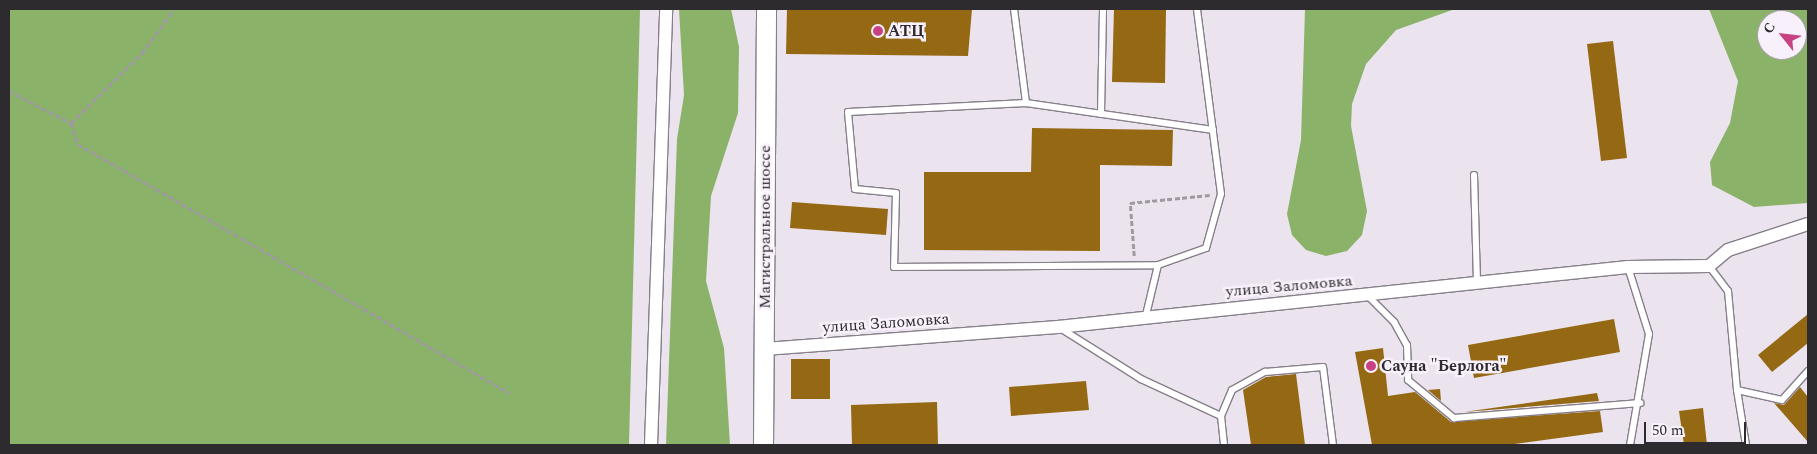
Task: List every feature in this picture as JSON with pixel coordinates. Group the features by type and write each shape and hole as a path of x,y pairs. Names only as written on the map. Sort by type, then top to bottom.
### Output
{"main road":[{"name":"Магистральное шоссе","path":"763,445 766,9"}],"street":[{"path":"651,445 666,9"},
{"path":"1708,266 1728,250 1808,224"},
{"name":"улица Заломовка","path":"764,349 1058,327 1146,315 1368,296 1477,282 1628,267 1708,266"}],"lane":[{"path":"1014,9 1026,103"},
{"path":"1101,114 1104,9"},
{"path":"1197,9 1213,130 1221,194 1206,248 1158,265 894,267 896,193 855,189 848,112 1026,103 1213,130"},
{"path":"1474,175 1477,282"},
{"path":"1146,315 1158,265"},
{"path":"1708,266 1728,291 1737,390 1746,445"},
{"path":"1628,267 1649,334 1640,403 1630,445"},
{"path":"1368,296 1394,322 1407,345 1408,380 1454,418 1640,403"},
{"path":"1058,327 1141,379 1221,416"},
{"path":"1224,445 1221,416 1232,390 1265,372 1323,367 1333,445"},
{"path":"1737,390 1782,400 1808,371"}],"path":[{"path":"71,123 142,53 174,9"},
{"path":"9,91 71,123 78,144 509,392"},
{"path":"1135,265 1130,203 1221,194"}],"green space":[{"path":"9,9 640,9 629,445 9,445"},
{"path":"679,9 731,9 739,47 738,113 711,196 706,281 724,348 730,445 666,445 677,139 684,95"},
{"path":"1305,9 1455,9 1396,30 1366,64 1352,104 1351,126 1367,211 1362,235 1347,251 1326,256 1306,250 1292,235 1287,214 1301,140"},
{"path":"1709,9 1808,9 1808,203 1754,207 1712,185 1710,162 1730,123 1738,81"}],"building":[{"name":"АТЦ","path":"787,9 972,9 968,56 786,54"},
{"path":"1114,9 1166,9 1165,83 1112,82"},
{"path":"1613,41 1627,158 1601,161 1587,44"},
{"path":"1032,128 1173,130 1172,166 1100,165 1100,251 924,250 924,172 1031,172"},
{"path":"792,202 888,209 886,235 790,228"},
{"path":"1808,314 1808,343 1772,372 1758,355"},
{"path":"1614,319 1620,352 1474,378 1468,345"},
{"path":"1383,348 1388,396 1415,392 1451,422 1600,411 1603,432 1507,445 1372,445 1355,352"},
{"path":"791,359 830,359 830,399 791,399"},
{"path":"1296,374 1305,445 1251,445 1243,390 1266,377"},
{"path":"1086,381 1089,410 1011,416 1009,387"},
{"path":"1800,387 1808,397 1808,442 1774,403 1784,405"},
{"path":"1440,389 1441,401 1428,390"},
{"path":"1597,393 1599,401 1464,412"},
{"path":"937,402 938,445 852,445 851,405"},
{"path":"1703,408 1707,445 1684,445 1679,411"}],"place":[{"name":"АТЦ","path":"878,31"},
{"name":"Сауна \"Берлога\"","path":"1371,366"}]}
